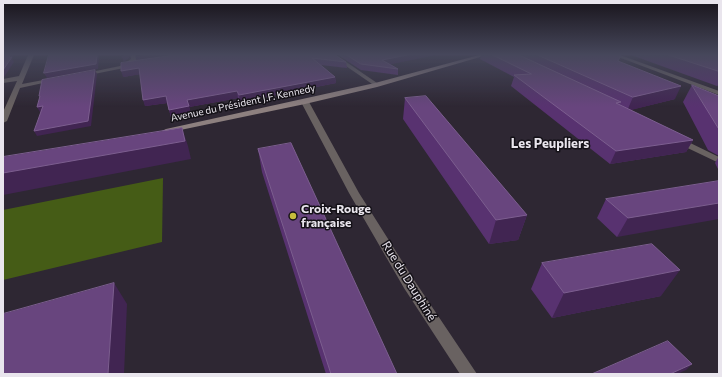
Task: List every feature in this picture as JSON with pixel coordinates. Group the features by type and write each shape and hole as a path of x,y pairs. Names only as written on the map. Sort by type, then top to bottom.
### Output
{"street":[{"path":"3,121 5,112 24,73"},
{"path":"77,75 91,73"},
{"path":"359,73 377,85"},
{"name":"Avenue du Président J.F. Kennedy","path":"159,132 305,102 377,85 419,73"},
{"path":"664,73 719,93"},
{"path":"3,81 22,78"},
{"path":"17,87 62,78"},
{"name":"Rue du Dauphiné","path":"305,102 354,193 409,284 469,374"},
{"path":"669,136 719,160"}],"green space":[{"path":"163,178 162,242 3,280 3,210"}],"building":[{"path":"81,73 95,73 88,121 34,131 43,106 37,107 42,80"},
{"path":"140,73 330,73 335,77 239,95 237,91 187,100 189,106 169,110 166,96 143,100"},
{"path":"528,73 557,73 621,102 616,103 693,140 616,151 514,75 531,74"},
{"path":"578,73 647,73 681,86 633,97"},
{"path":"692,85 719,96 719,129"},
{"path":"426,96 527,215 496,220 405,98"},
{"path":"182,128 185,141 3,173 3,157"},
{"path":"291,143 397,374 331,374 258,149"},
{"path":"719,181 719,203 628,218 606,199"},
{"path":"652,244 680,270 564,293 542,263"},
{"path":"114,283 108,374 3,374 3,314"},
{"path":"668,341 692,364 670,374 592,374"}],"place":[{"name":"Croix-Rouge française","path":"293,216"}],"district":[{"name":"Les Peupliers","path":"550,144"}]}
